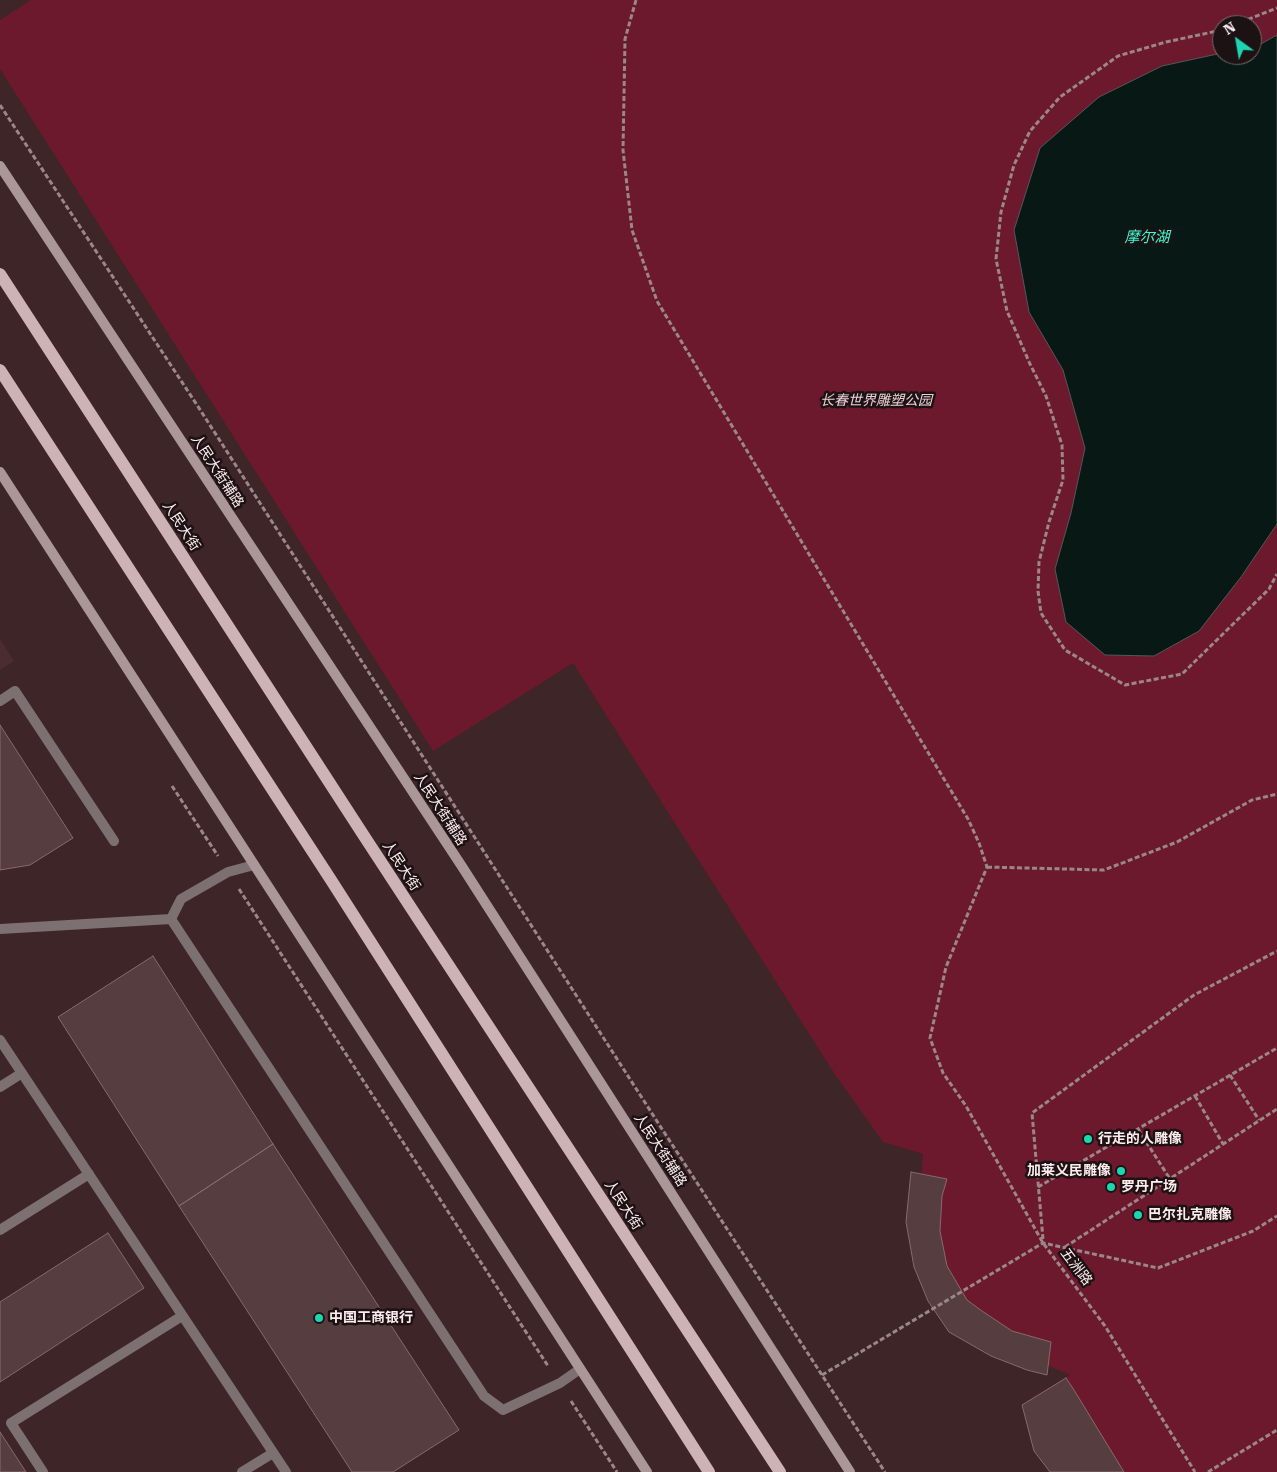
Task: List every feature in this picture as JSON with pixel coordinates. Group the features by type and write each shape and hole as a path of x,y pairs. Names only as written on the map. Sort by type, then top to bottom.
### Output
{"main road":[{"name":"人民大街辅路","path":"0,166 461,865 850,1472"},
{"name":"人民大街","path":"0,274 366,840 780,1472"},
{"path":"0,370 336,888 709,1472"},
{"path":"0,472 647,1472"}],"lane":[{"path":"0,700 15,691 114,841"},
{"path":"170,919 181,900 228,872 254,865"},
{"path":"0,929 170,919"},
{"path":"170,919 484,1396 503,1410 560,1384 580,1369"},
{"path":"0,1040 286,1472"},
{"path":"0,1087 22,1073"},
{"path":"0,1230 88,1174"},
{"path":"42,1472 11,1423 182,1316"},
{"path":"242,1472 273,1453"}],"path":[{"path":"636,0 625,39 623,150 632,230 657,301 968,819 987,867 1104,870 1177,842 1252,800 1277,794"},
{"path":"1259,15 1277,8"},
{"path":"1212,32 1166,42 1118,56 1060,97 1030,131 1014,165 1001,212 996,259 1007,311 1046,396 1062,445 1063,480 1048,522 1040,562 1038,591 1041,613 1065,650 1125,686 1182,674 1269,589 1277,574"},
{"path":"0,105 197,405 656,1121 885,1472"},
{"path":"172,786 617,1472"},
{"name":"五洲路","path":"987,867 946,967 930,1038 943,1073 966,1106 1043,1243 1105,1326 1195,1472"},
{"path":"1043,1243 1032,1113 1194,995 1277,951"},
{"path":"1038,1187 1277,1048"},
{"path":"1230,1075 1259,1120"},
{"path":"1195,1096 1223,1144"},
{"path":"1064,1247 1277,1109"},
{"path":"1138,1129 1170,1179"},
{"path":"822,1375 1043,1243 1158,1268 1253,1231 1277,1216"},
{"path":"1208,1472 1277,1430"}],"shaded area":[{"path":"0,639 14,661 0,670"}],"green space":[{"name":"长春世界雕塑公园","path":"31,0 1277,0 1277,1472 1050,1472 1034,1451 1022,1405 1070,1375 1020,1353 968,1325 919,1206 923,1154 883,1142 834,1073 573,663 433,751 0,69 0,20"}],"water":[{"name":"摩尔湖","path":"1277,35 1277,524 1241,577 1199,631 1154,656 1105,655 1066,622 1055,569 1071,513 1085,448 1063,370 1029,312 1014,230 1040,148 1099,97 1162,66 1212,55 1212,65 1262,65 1262,43"}],"building":[{"path":"0,725 73,838 30,865 0,870"},
{"path":"153,956 273,1144 179,1206 58,1017"},
{"name":"中国工商银行","path":"273,1144 459,1430 393,1472 352,1472 179,1206"},
{"path":"911,1172 947,1179 942,1196 940,1231 947,1266 967,1300 982,1311 1012,1331 1051,1342 1047,1375 1027,1370 991,1356 949,1332 928,1301 914,1267 906,1222"},
{"path":"108,1233 144,1288 0,1382 0,1302"},
{"path":"1066,1378 1124,1472 1050,1472 1034,1451 1022,1405"},
{"path":"0,1432 26,1472 0,1472"}],"place":[{"name":"行走的人雕像","path":"1088,1139"},
{"name":"加莱义民雕像","path":"1121,1171"},
{"name":"罗丹广场","path":"1111,1187"},
{"name":"巴尔扎克雕像","path":"1138,1215"},
{"name":"中国工商银行","path":"319,1318"}]}
